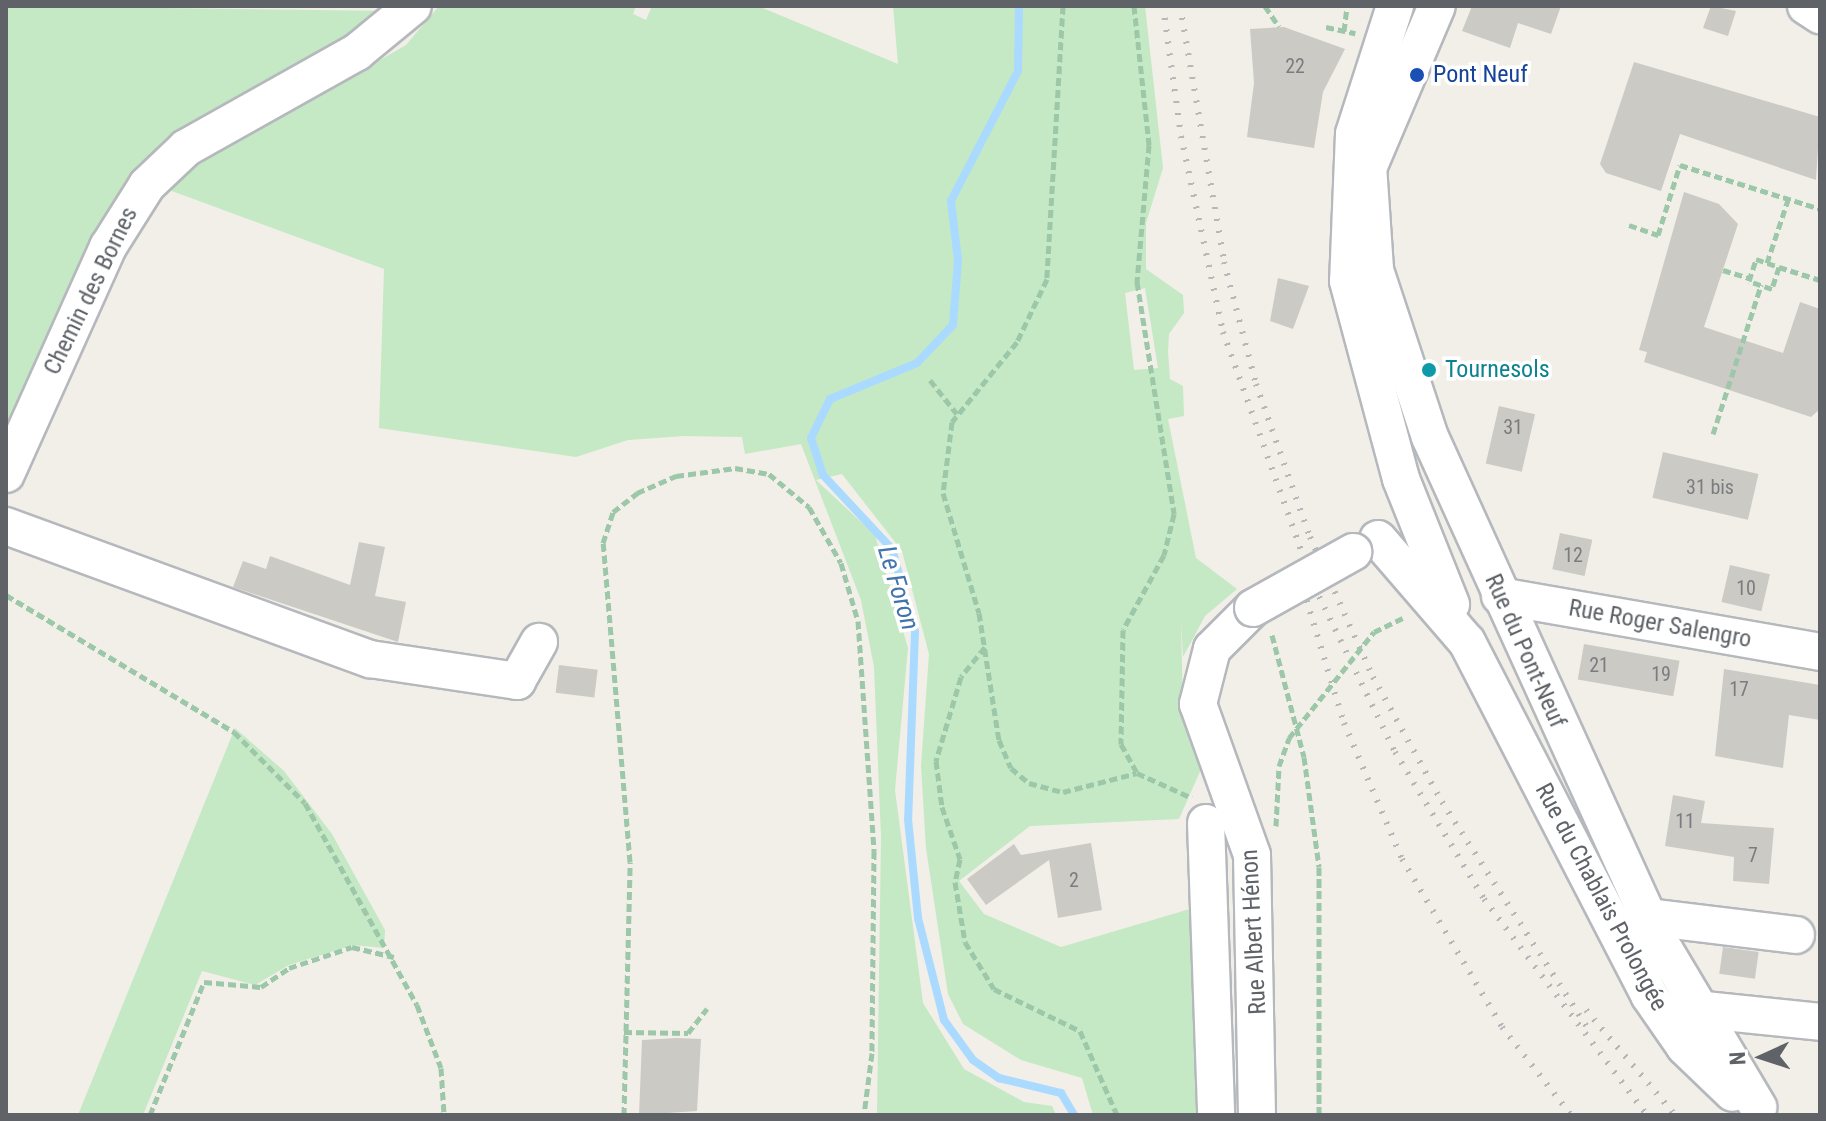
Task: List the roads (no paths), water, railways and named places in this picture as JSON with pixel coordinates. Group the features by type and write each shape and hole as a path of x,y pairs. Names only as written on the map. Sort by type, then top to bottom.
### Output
{"street":[{"name":"Chemin des Bornes","path":"6,474 108,247 147,185 186,148 330,69 413,6"},
{"path":"1396,6 1402,21 1427,15"},
{"name":"Rue du Pont-Neuf","path":"1396,6 1357,116 1348,227 1350,302 1401,479"},
{"path":"1806,6 1820,15"},
{"name":"Rue du Pont-Neuf","path":"1348,227 1368,166 1427,15"},
{"name":"Rue du Pont-Neuf","path":"1368,166 1375,270 1390,328 1500,596 1648,917 1695,1009 1768,1111"},
{"name":"Rue Albert Hénon","path":"1257,1115 1252,855 1198,704 1212,649 1263,622 1365,546 1400,513 1401,479"},
{"name":"Rue du Chablais Prolongée","path":"1401,479 1467,642 1660,1012 1717,1081 1768,1111"},
{"path":"6,526 370,659 517,681 539,642"},
{"name":"Rue du Chablais Prolongée","path":"1365,546 1467,642"},
{"name":"Rue Roger Salengro","path":"1500,596 1820,652"},
{"path":"1206,823 1216,1115"},
{"path":"1648,917 1796,935"},
{"path":"1695,1009 1820,1022"}],"waterway":[{"name":"Le Foron","path":"1019,6 1018,71 951,201 958,261 953,325 917,363 830,399 811,438 823,475 892,549 915,632 908,819 918,918 944,1020 973,1060 999,1078 1061,1093 1074,1115"}],"railway":[{"path":"1163,6 1181,136 1223,332 1314,586 1395,752 1484,899 1647,1115"},
{"path":"1180,6 1224,262 1256,384 1310,537 1373,677 1442,802 1587,1027"},
{"path":"1296,566 1344,723 1402,859 1502,1027 1571,1115"},
{"path":"1586,1010 1675,1115"}],"place":[{"name":"Pont Neuf","path":"1417,75"},
{"name":"Tournesols","path":"1429,370"}]}
